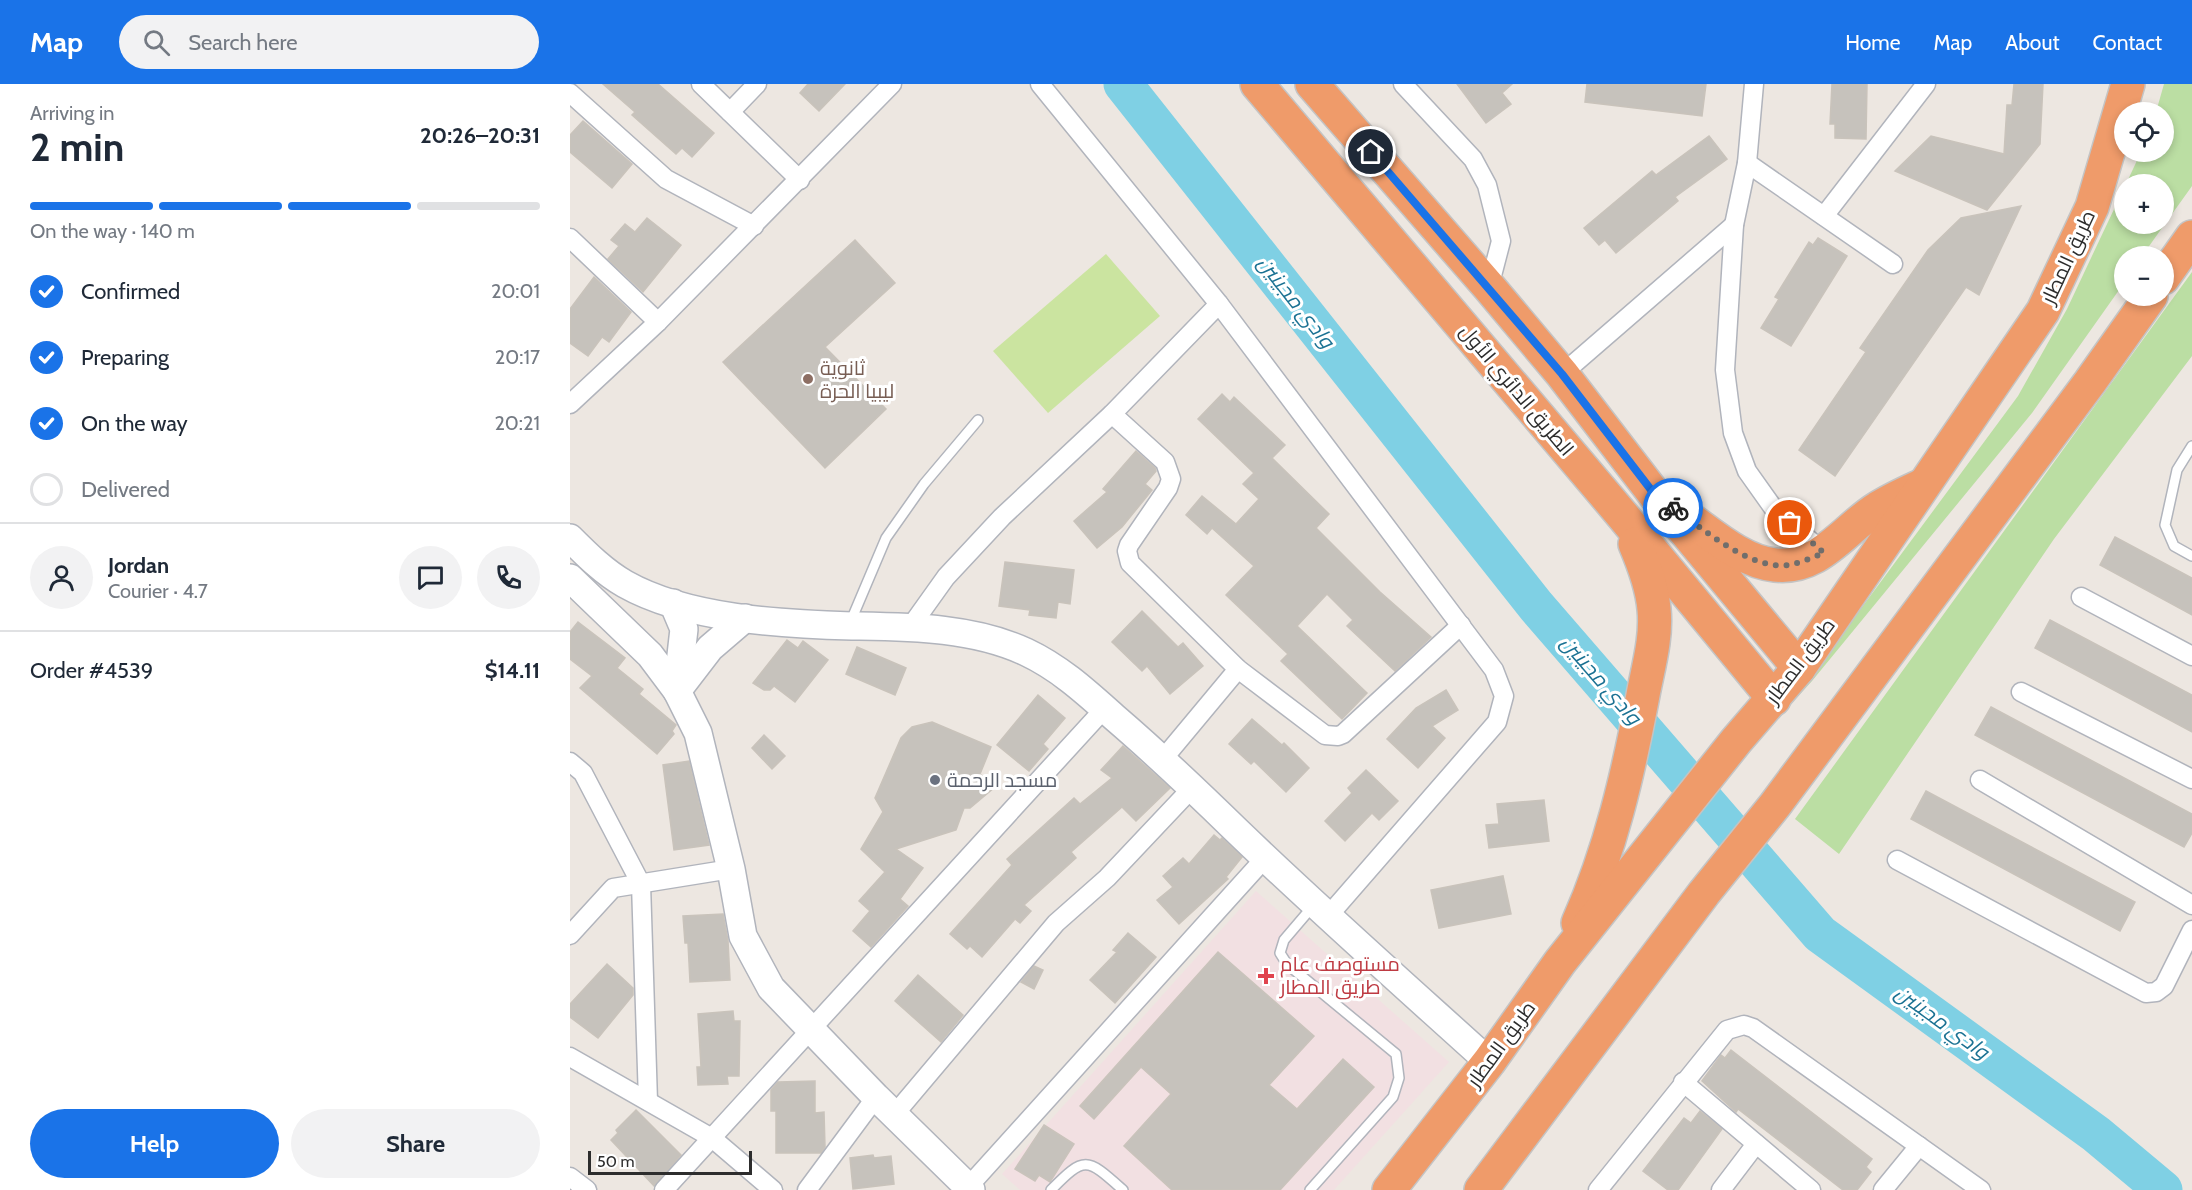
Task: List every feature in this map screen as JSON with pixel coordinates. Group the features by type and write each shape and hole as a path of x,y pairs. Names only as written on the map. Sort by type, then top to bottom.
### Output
{"highway":[{"name":"الطريق الدائري الأول","path":"1257,84 1623,516 1774,699"},
{"path":"1312,84 1489,286 1562,374 1655,495 1799,668"},
{"name":"طريق المطار","path":"1389,1190 1489,1062 1560,963 1667,831 1736,741 1799,668 1928,482 2043,310 2092,207 2128,84"},
{"path":"2174,262 2192,237"},
{"path":"1481,1190 1704,893 1775,805 2090,382 2144,306"},
{"path":"1655,495 1730,548 1775,565 1797,563 1824,553 1876,509 1928,482"},
{"path":"1560,963 1595,885 1626,785 1652,644 1654,611 1649,578 1623,516"}],"street":[{"path":"701,84 800,180"},
{"path":"729,112 757,84"},
{"path":"570,404 658,322 892,84"},
{"path":"1040,84 1219,304 1494,670 1504,696 1497,722 1322,909"},
{"path":"1403,84 1473,159 1487,185 1501,241 1489,286"},
{"path":"1754,84 1747,163 1734,225 1725,370 1733,433 1747,471 1774,509 1824,553"},
{"path":"1824,216 1926,84"},
{"path":"570,93 666,179 754,226"},
{"path":"1747,163 1893,264"},
{"path":"1562,374 1734,225"},
{"path":"570,238 658,322"},
{"path":"911,626 946,577 1002,517 1112,414 1219,304"},
{"path":"1112,414 1165,462 1171,479 1168,488 1129,545 1128,558 1238,669 1324,735 1338,736 1461,625"},
{"path":"570,538 601,568 625,585 673,603 745,618 849,626 911,626 970,635 1023,650 1060,670 1162,759 1265,858 1489,1062"},
{"path":"570,578 650,655 677,691 698,733 731,869 743,936 771,988 885,1106 970,1189 1265,858"},
{"path":"2081,597 2192,656"},
{"path":"673,603 684,629 677,691"},
{"path":"677,691 711,648 745,618"},
{"path":"1162,759 1238,669"},
{"path":"2021,692 2192,779"},
{"path":"664,1190 1105,708"},
{"path":"570,762 583,773 642,884 648,1101"},
{"path":"1980,780 2192,906"},
{"path":"807,1190 1056,923 1107,878 1192,788"},
{"path":"1897,860 2146,993 2156,992 2164,986 2192,930"},
{"path":"570,935 613,888 731,869"},
{"path":"1609,1186 1683,1082 1727,1030 1744,1025 1753,1028 1981,1190"},
{"path":"570,1057 712,1138 773,1190"},
{"path":"1683,1082 1811,1190"},
{"path":"1721,1190 1756,1144"},
{"path":"1883,1190 1919,1146"},
{"path":"570,1177 587,1190"}],"lane":[{"path":"849,626 886,538 924,484 978,420"},
{"path":"2192,446 2177,470 2165,525 2174,546 2192,556"},
{"path":"1310,1190 1393,1097 1399,1078 1396,1054 1287,964 1280,953 1284,940 1322,909"},
{"path":"1051,1190 1073,1166 1085,1164 1101,1170 1123,1190"}],"shaded area":[{"name":"مستوصف عام طريق المطار","path":"1256,891 1449,1062 1334,1190 1020,1190 1002,1174"}],"green space":[{"path":"2164,84 2192,84 2192,186 2174,211 2174,174 2131,174 2136,162 2174,162 2174,102 2159,102"},
{"path":"2114,209 2114,234 2158,234 2149,246 2114,246 2114,297 2032,413 1789,706 2018,396 2067,309"},
{"path":"1106,254 1160,316 1048,413 993,351"},
{"path":"2192,272 2192,356 2054,539 1839,854 1795,819 2167,306 2174,306 2174,297"}],"building":[{"path":"603,84 658,84 714,133 692,157 682,148 676,154 632,115 635,112"},
{"path":"808,84 845,84 819,111 800,93"},
{"path":"1457,84 1512,84 1502,93 1511,104 1486,123"},
{"path":"1587,84 1706,84 1702,116 1585,102"},
{"path":"1832,84 1867,84 1866,139 1835,138 1835,124 1830,124"},
{"path":"2014,84 2043,84 2040,144 1987,210 1895,171 1931,136 2004,154 2007,105 2012,105"},
{"path":"583,121 632,164 612,188 570,152 570,135"},
{"path":"1709,136 1727,159 1675,197 1678,201 1616,253 1605,240 1599,245 1584,228 1652,171 1656,175"},
{"path":"2021,206 1979,295 1966,287 1835,476 1799,450 1866,352 1860,348 1928,250 1961,218"},
{"path":"647,218 681,245 643,292 608,259 619,246 611,240 625,224 635,232"},
{"path":"1818,238 1847,256 1791,346 1761,328 1779,299 1775,297 1809,242 1813,245"},
{"path":"855,240 895,283 825,347 886,409 825,468 723,362"},
{"path":"594,277 631,312 609,342 602,337 588,356 570,343 570,309"},
{"path":"1222,394 1230,402 1234,397 1285,445 1272,458 1329,514 1316,528 1380,592 1431,637 1395,671 1347,626 1353,620 1327,594 1297,626 1367,693 1342,719 1281,661 1288,654 1226,595 1254,566 1212,528 1207,534 1186,515 1202,496 1236,524 1259,499 1243,484 1254,473 1198,419"},
{"path":"1136,451 1155,468 1156,471 1145,484 1152,490 1122,527 1097,548 1074,521 1107,492 1103,489"},
{"path":"2115,537 2192,578 2192,615 2100,565"},
{"path":"1005,562 1074,570 1070,604 1058,602 1056,618 1029,615 1030,610 999,606"},
{"path":"1142,611 1178,647 1183,643 1203,666 1170,694 1147,666 1142,671 1112,642"},
{"path":"2050,620 2192,695 2192,732 2035,648"},
{"path":"578,622 625,658 617,668 643,689 639,694 676,725 672,731 674,734 657,754 580,688 592,676 570,659 570,632"},
{"path":"787,640 798,648 803,641 828,660 795,702 774,686 770,690 764,690 753,683"},
{"path":"857,647 906,668 895,695 846,674"},
{"path":"1446,690 1458,710 1432,726 1445,738 1418,768 1387,739 1416,708"},
{"path":"1038,695 1065,718 1043,744 1048,749 1029,771 997,745"},
{"path":"1991,707 2192,814 2192,833 2184,847 1975,735"},
{"path":"1252,719 1282,745 1284,743 1309,768 1286,792 1254,761 1251,764 1229,744"},
{"name":"مسجد الرحمة","path":"932,722 991,747 980,774 995,787 970,808 964,808 956,830 896,849 923,868 900,899 908,906 871,947 853,931 870,911 859,901 885,872 861,849 883,812 875,798 901,738 912,727"},
{"path":"764,735 785,756 772,769 752,748"},
{"path":"1123,746 1170,788 1136,821 1122,807 1071,852 1076,858 1024,905 1031,911 1020,923 1015,919 982,957 970,946 967,949 950,934 1012,865 1007,859 1074,798 1080,804 1112,778 1101,770"},
{"path":"689,761 709,845 674,850 663,765"},
{"path":"1366,770 1398,801 1379,820 1372,813 1345,841 1325,821 1352,793 1348,788"},
{"path":"1926,791 2135,902 2120,931 1911,819"},
{"path":"1544,800 1549,841 1489,848 1486,825 1499,824 1497,804"},
{"path":"1214,835 1220,840 1222,838 1242,857 1226,877 1228,879 1179,924 1157,900 1173,887 1163,876 1183,858 1189,864"},
{"path":"1503,876 1511,914 1439,928 1431,890"},
{"path":"723,914 728,941 730,980 690,982 688,943 685,943 683,916"},
{"path":"1128,933 1156,957 1115,1003 1090,980 1117,952 1113,950"},
{"path":"1218,952 1314,1036 1269,1085 1297,1109 1343,1059 1374,1087 1280,1190 1172,1190 1124,1146 1171,1094 1141,1067 1094,1119 1080,1106"},
{"path":"607,964 633,988 633,995 598,1038 570,1017 570,1004"},
{"path":"1034,966 1043,970 1034,989 1021,982"},
{"path":"918,975 963,1015 941,1042 895,1001"},
{"path":"733,1011 734,1021 740,1021 739,1076 727,1076 728,1084 698,1085 697,1067 701,1067 698,1014"},
{"path":"1731,1050 1872,1159 1866,1167 1871,1172 1857,1190 1843,1190 1738,1109 1736,1112 1702,1081 1721,1055 1725,1058"},
{"path":"815,1081 815,1113 824,1112 825,1147 821,1153 776,1153 776,1111 771,1111 771,1090 778,1082"},
{"path":"636,1110 681,1155 654,1186 611,1140 618,1133 616,1130"},
{"path":"1700,1111 1722,1129 1678,1190 1668,1190 1643,1171 1684,1118 1691,1123"},
{"path":"1044,1125 1074,1144 1050,1182 1039,1175 1035,1181 1015,1169"},
{"path":"873,1155 874,1158 891,1156 894,1184 853,1189 850,1158"}],"waterway":[{"name":"وادي مجينين","path":"1123,84 1536,606 1820,934 2096,1134 2163,1190"}],"way so far":[{"path":"1673,508 1730,548 1775,565 1797,563 1824,553 1790,523"}],"place":[{"name":"ثانوية ليبيا الحرة","path":"808,379"},
{"name":"مسجد الرحمة","path":"935,780"},
{"name":"مستوصف عام طريق المطار","path":"1266,976"}],"route":[{"path":"1371,152 1489,286 1562,374 1655,495 1673,508"}]}
